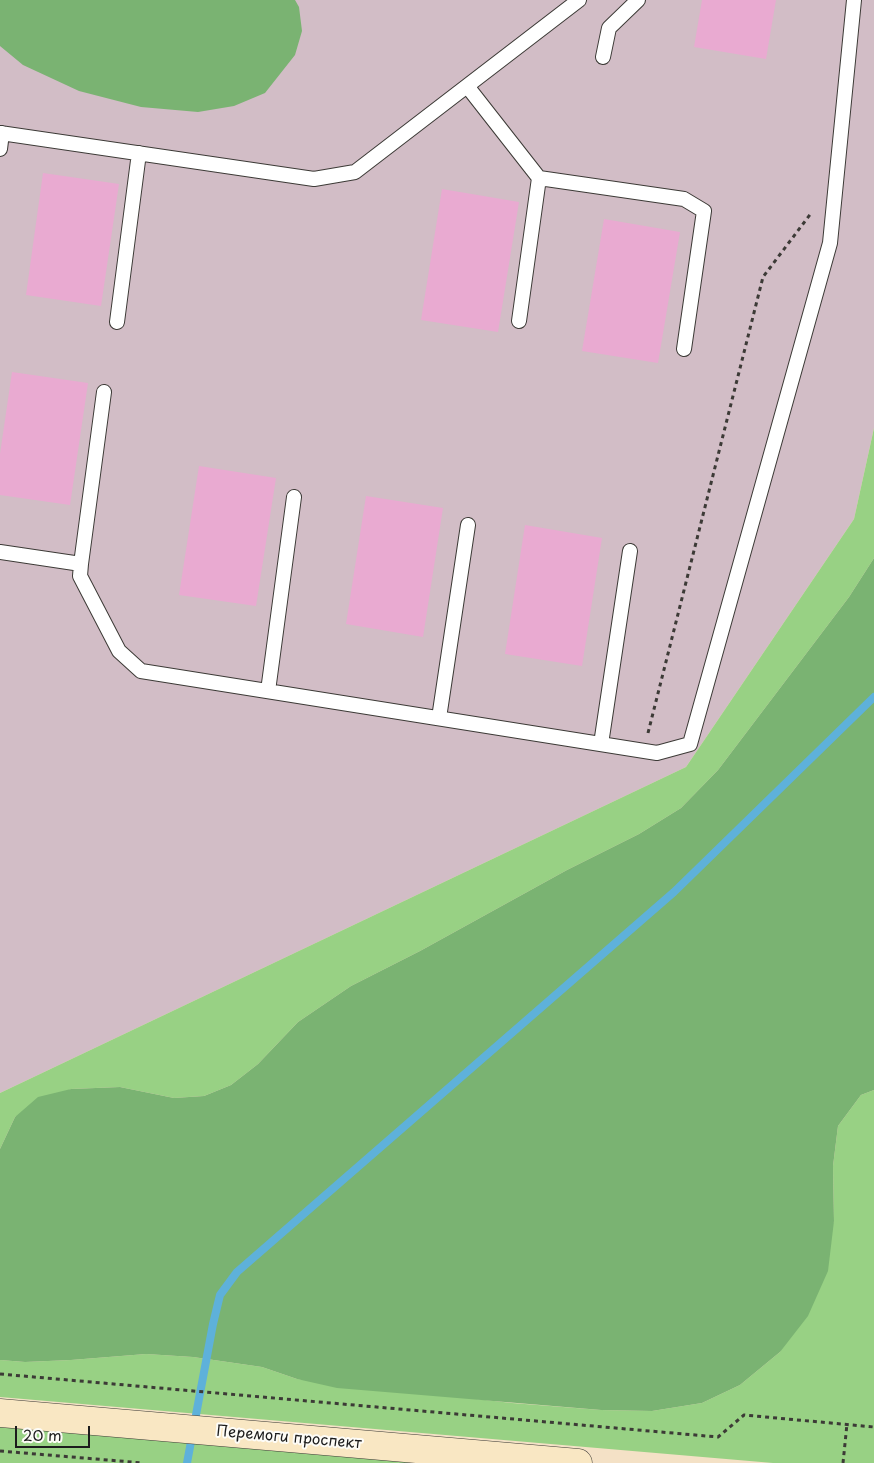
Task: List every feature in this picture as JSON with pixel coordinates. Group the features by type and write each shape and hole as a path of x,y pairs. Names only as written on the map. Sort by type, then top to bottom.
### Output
{"main road":[{"name":"Перемоги проспект","path":"0,1413 578,1463"}],"lane":[{"path":"0,149 1,133 314,179 355,172 579,0"},
{"path":"603,57 609,28 638,0"},
{"path":"104,392 80,576 119,651 141,671 657,753 690,744 830,243 854,0"},
{"path":"467,86 538,178 684,200 704,211 684,348"},
{"path":"117,322 139,153"},
{"path":"519,320 538,178"},
{"path":"268,691 294,497"},
{"path":"439,718 468,525"},
{"path":"601,744 630,551"},
{"path":"0,552 81,564"}],"path":[{"path":"643,750 763,277 836,181"},
{"path":"0,1374 718,1437 744,1415 874,1426"},
{"path":"844,1463 847,1424"},
{"path":"0,1451 143,1463"}],"shaded area":[{"path":"0,0 874,0 874,428 854,519 686,767 0,1093"}],"green space":[{"path":"0,0 295,0 299,7 302,31 295,55 265,93 234,106 198,112 141,107 79,91 23,65 0,46"},
{"path":"874,428 874,558 849,597 718,770 681,808 639,834 567,870 420,951 351,986 298,1022 258,1064 231,1085 204,1096 174,1098 120,1087 71,1089 15,1117 0,1149 0,1093 686,767 854,519"},
{"path":"874,558 874,1090 861,1095 838,1126 833,1166 834,1221 828,1271 808,1316 780,1352 740,1385 702,1403 652,1411 601,1410 337,1388 297,1379 262,1367 193,1357 146,1354 25,1362 0,1360 0,1149 15,1117 38,1097 71,1089 120,1087 174,1098 204,1096 231,1085 258,1064 298,1022 351,986 420,951 567,870 639,834 681,808 718,770 849,597"},
{"path":"874,1090 874,1463 773,1463 0,1397 0,1360 25,1362 146,1354 193,1357 262,1367 297,1379 512,1403 601,1410 652,1411 702,1403 740,1385 780,1352 834,1221 833,1166 838,1126 861,1095"},
{"path":"0,1425 440,1463 0,1463"}],"building":[{"path":"702,0 776,0 766,59 694,47"},
{"path":"43,173 119,184 101,306 26,295"},
{"path":"442,189 519,202 498,332 421,320"},
{"path":"604,219 680,232 658,363 582,351"},
{"path":"12,372 88,383 70,505 0,495 0,454"},
{"path":"199,466 276,478 256,606 179,595"},
{"path":"366,496 443,508 423,637 346,624"},
{"path":"525,525 602,538 582,666 505,654"}],"waterway":[{"path":"187,1463 220,1295 237,1272 674,892 874,697"}]}
